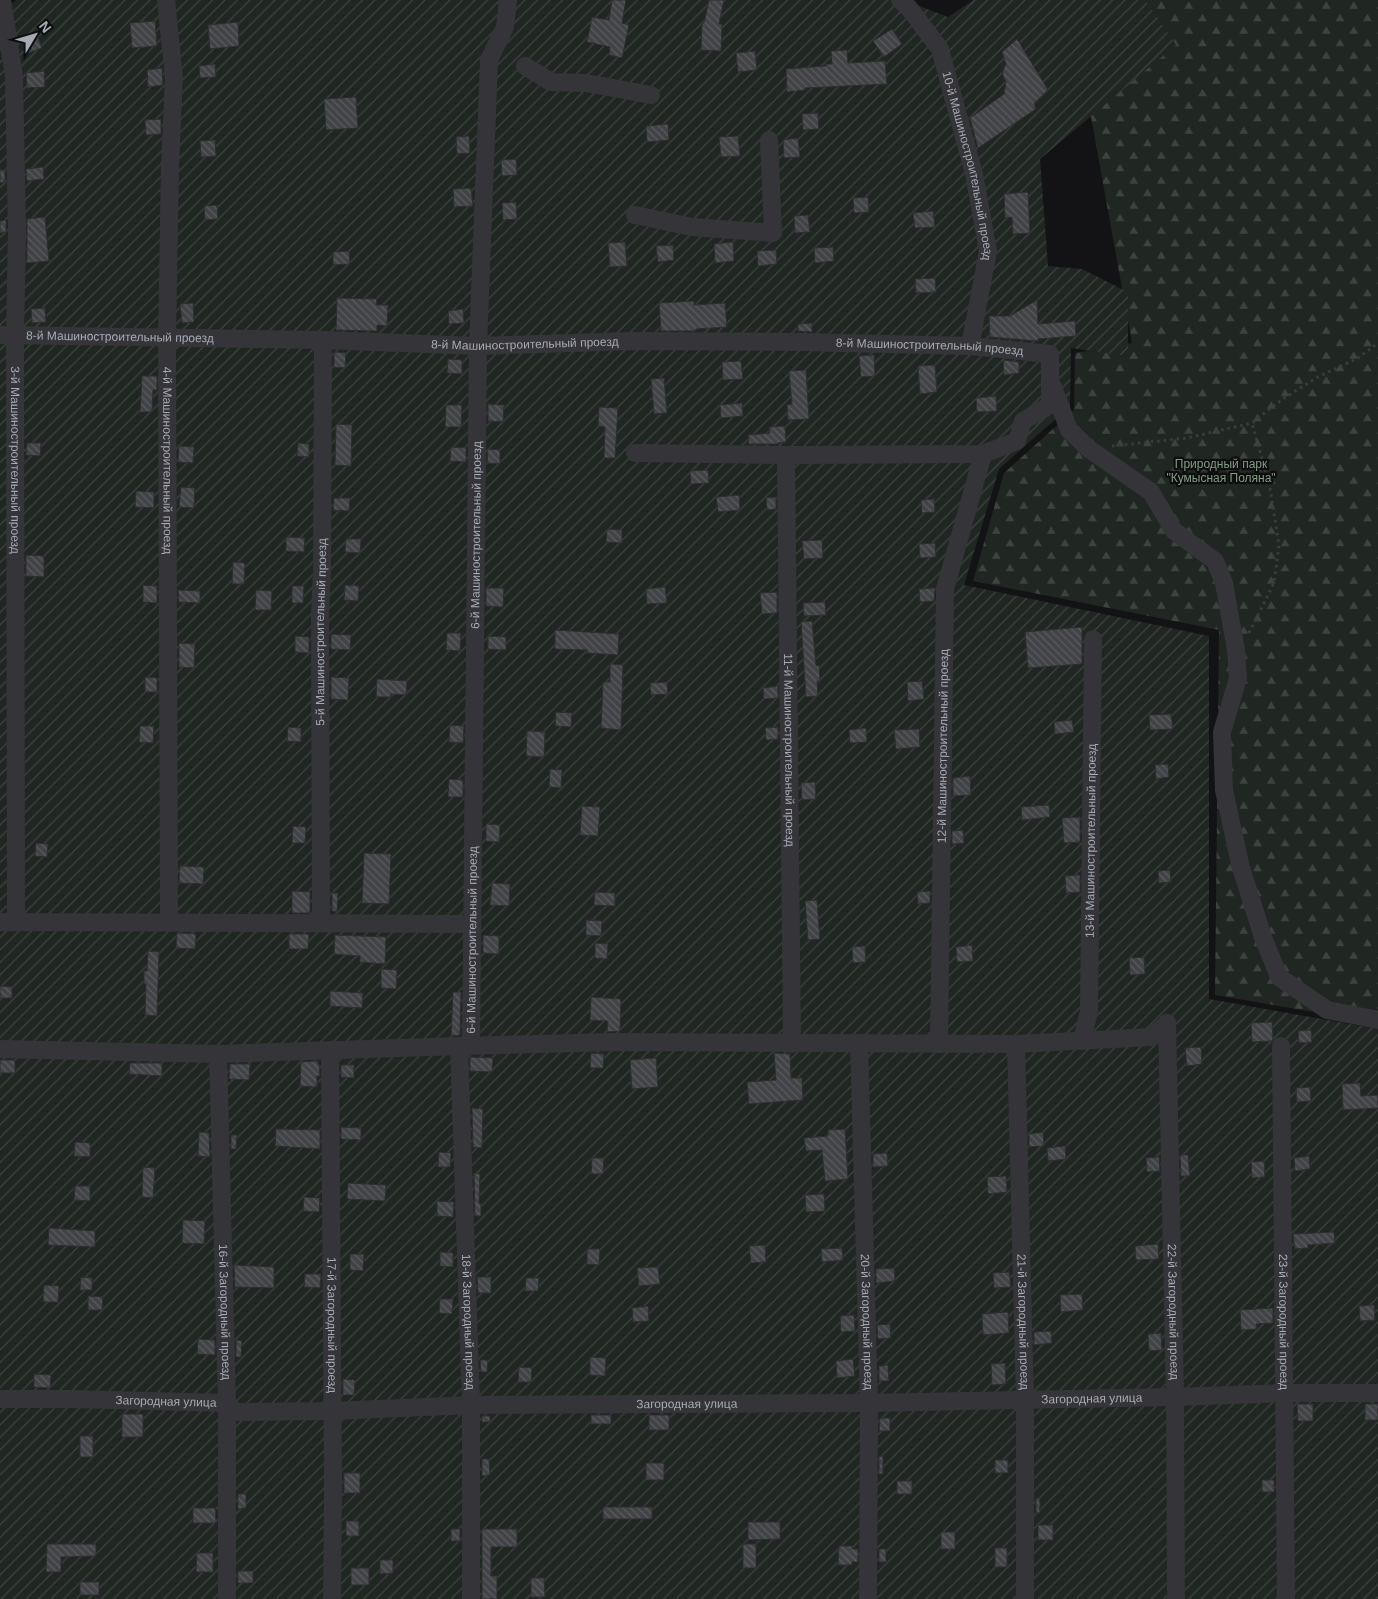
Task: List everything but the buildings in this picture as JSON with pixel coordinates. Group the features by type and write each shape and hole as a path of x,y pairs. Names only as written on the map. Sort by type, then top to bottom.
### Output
{"street":[{"name":"3-й Машиностроительный проезд","path":"2,0 14,76 17,232 7,336 8,922"},
{"name":"4-й Машиностроительный проезд","path":"166,0 174,77 170,166 167,338 169,923"},
{"name":"6-й Машиностроительный проезд","path":"465,1046 472,924 478,346 489,60 506,27 508,0"},
{"name":"10-й Машиностроительный проезд","path":"900,0 909,8 940,49 974,174 988,251 970,346"},
{"path":"525,66 551,82 586,83 652,95"},
{"path":"635,215 692,227 773,233 769,140"},
{"name":"8-й Машиностроительный проезд","path":"7,336 323,340 478,346 645,341 970,346 1050,354 1050,380"},
{"name":"5-й Машиностроительный проезд","path":"321,923 320,615 323,340"},
{"path":"1050,380 1069,430 1089,449 1151,492 1174,531 1215,561 1224,583 1236,650 1238,678 1222,732 1224,790 1242,868 1263,938 1279,977 1327,1010 1378,1020"},
{"path":"636,453 786,455 983,454 1017,441 1023,421 1050,405 1050,380"},
{"name":"12-й Машиностроительный проезд","path":"939,1044 945,589 983,454"},
{"name":"11-й Машиностроительный проезд","path":"786,455 792,1044"},
{"name":"13-й Машиностроительный проезд","path":"1082,1041 1089,1011 1094,639"},
{"path":"8,922 472,924"},
{"name":"22-й Загородный проезд","path":"1082,1041 1152,1037 1167,1023 1175,1397 1176,1599"},
{"path":"0,1050 218,1054 633,1042 1016,1044 1082,1041"},
{"name":"20-й Загородный проезд","path":"859,1043 869,1403 868,1599"},
{"name":"21-й Загородный проезд","path":"1016,1044 1025,1399 1025,1599"},
{"name":"18-й Загородный проезд","path":"465,1046 471,1405 471,1599"},
{"name":"23-й Загородный проезд","path":"1281,1046 1286,1599"},
{"name":"17-й Загородный проезд","path":"330,1050 334,1489 332,1599"},
{"name":"16-й Загородный проезд","path":"218,1054 227,1403 227,1599"},
{"name":"Загородная улица","path":"0,1399 227,1403 235,1412 332,1411 471,1405 869,1403 1284,1393 1378,1393"}],"path":[{"path":"1089,449 1187,438 1252,423 1284,398 1318,377 1358,358 1378,343"},
{"path":"1236,650 1246,640 1274,583 1279,545 1270,488 1252,423"}],"green space":[{"path":"16,0 904,0 948,17 973,0 1145,0 1176,45 1040,159 1048,266 1082,269 1128,292 1128,356 1071,348 1070,406 999,469 964,585 1209,636 1209,999 1378,1029 1378,1599 0,1599 0,13"},
{"name":"Природный парк \"Кумысная Поляна\"","path":"1024,0 1378,0 1378,1023 1215,995 1219,630 973,581 1004,473 1074,410 1075,353 1132,343 1085,84"}]}
